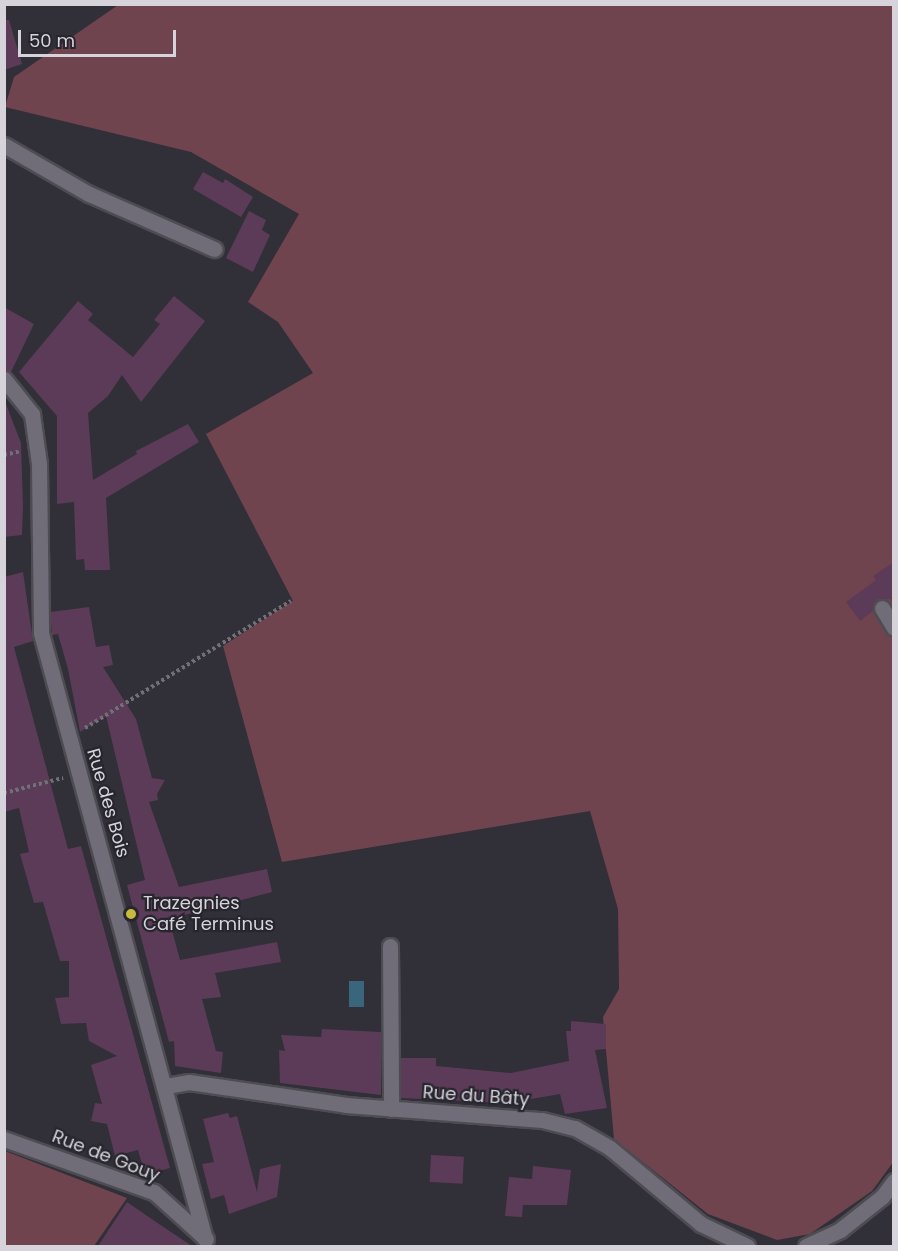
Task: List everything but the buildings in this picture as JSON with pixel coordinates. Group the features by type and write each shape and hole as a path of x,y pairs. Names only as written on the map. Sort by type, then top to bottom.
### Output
{"street":[{"path":"4,145 89,194 214,249"},
{"name":"Rue des Bois","path":"4,379 32,414 39,464 41,633 208,1243"},
{"path":"882,608 894,628"},
{"path":"390,946 391,1108"},
{"name":"Rue du Bâty","path":"166,1086 189,1082 391,1108 542,1120 576,1128 610,1148 701,1224 747,1246"},
{"name":"Rue de Gouy","path":"4,1139 154,1192 208,1243"},
{"path":"806,1246 840,1230 882,1197 894,1181"}],"path":[{"path":"69,738 291,601"},
{"path":"4,793 79,774"}],"shaded area":[{"path":"118,5 893,5 894,1161 872,1191 810,1234 777,1240 708,1214 614,1139 603,1017 619,989 618,909 590,811 282,862 223,646 293,601 206,434 313,373 278,322 248,302 299,214 191,152 5,107 14,77"},
{"path":"4,1151 127,1198 94,1246 5,1246"}],"water":[{"path":"349,981 364,981 364,1007 349,1007"}],"place":[{"name":"Trazegnies Café Terminus","path":"131,914"}]}
